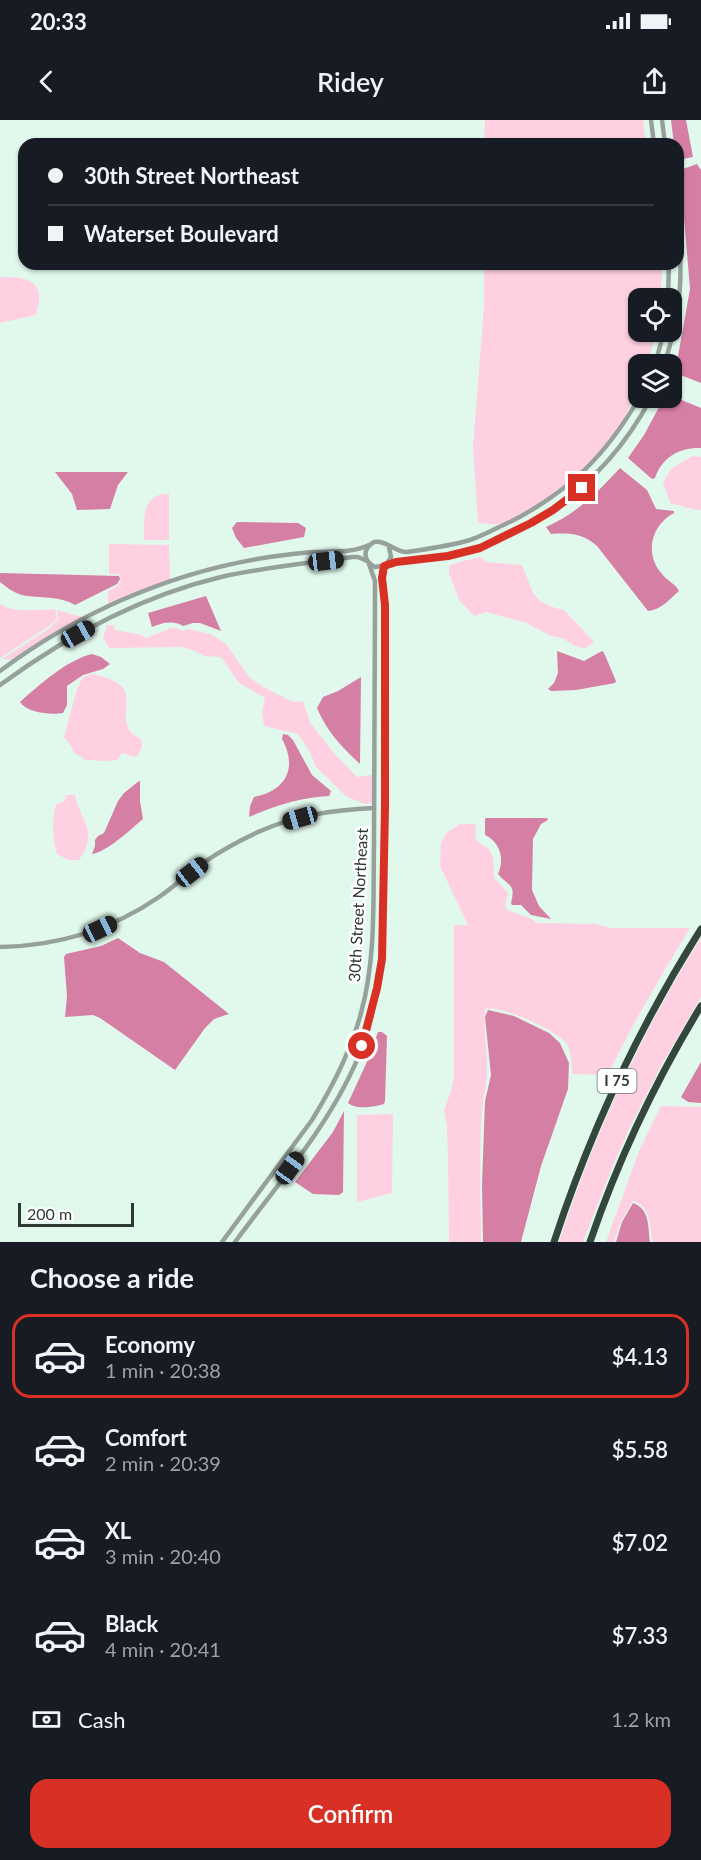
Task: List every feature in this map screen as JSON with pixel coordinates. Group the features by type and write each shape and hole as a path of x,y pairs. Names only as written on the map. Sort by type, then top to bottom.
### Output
{"highway":[{"name":"I 75","path":"554,1242 595,1129 617,1080 652,1011 701,929"},
{"name":"I 75","path":"590,1242 628,1144 684,1034 701,1006"}],"street":[{"path":"651,120 653,138"},
{"path":"662,120 664,138"},
{"path":"668,288 669,270"},
{"path":"667,354 675,326 680,295 680,270"},
{"path":"0,671 82,619 176,580 256,560 359,549 378,541 399,551 407,552 484,535 529,512 562,490 596,460 633,408"},
{"path":"0,685 42,655 119,613 163,595 220,578 265,568 353,557 358,557 375,567 448,556 480,548 531,523 572,496 595,476 615,453 646,408"},
{"path":"368,562 365,551 369,544"},
{"path":"386,565 391,557 390,547"},
{"name":"30th Street Northeast","path":"222,1242 312,1120 335,1081 354,1036 367,987 372,947 375,596 375,581 368,562"},
{"name":"30th Street Northeast","path":"236,1242 339,1097 362,1046 377,988 382,959 383,922 385,605 382,578 386,565"},
{"path":"0,947 44,944 71,939 100,929 139,910 206,861 259,832 332,810 374,808"},
{"path":"268,1179 277,1185"}],"shaded area":[{"path":"485,120 643,120 645,138 484,138"},
{"path":"671,120 686,120 693,157 684,159 684,138 673,138"},
{"path":"697,164 701,170 701,383 682,376 682,354 678,354 690,289 684,218 684,169"},
{"path":"484,270 662,270 661,288 628,288 628,342 654,342 650,354 628,354 629,408 618,432 577,478 537,508 503,525 478,523 473,447 484,306"},
{"path":"0,277 24,279 34,284 39,296 36,315 0,323"},
{"path":"682,400 701,408 701,448 686,449 673,455 662,464 655,478 652,479 628,458 659,408 682,408"},
{"path":"692,456 701,457 701,510 671,504 663,484 671,469"},
{"path":"620,468 647,490 656,509 674,511 655,532 652,549 656,566 679,591 665,604 653,610 648,611 597,546 586,538 576,535 551,534 546,527 577,509"},
{"path":"55,472 128,472 118,485 110,509 77,510 72,494"},
{"path":"169,494 169,540 144,540 144,519 147,506 155,497"},
{"path":"237,522 298,523 306,528 304,537 244,548 232,528"},
{"path":"109,544 169,545 170,580 108,604 108,591 118,586 121,579 119,574 109,574"},
{"path":"481,557 486,562 522,565 533,593 540,601 564,610 594,642 585,649 562,638 551,636 526,623 486,612 474,616 459,600 449,573 449,566"},
{"path":"0,573 119,576 120,579 117,584 75,605 62,600 16,593 0,582"},
{"path":"206,596 221,631 200,623 183,626 168,623 152,627 148,613"},
{"path":"0,604 19,610 55,609 57,619 0,658"},
{"path":"57,610 82,617 11,660 2,659 50,628 58,620"},
{"path":"107,625 113,625 115,630 142,635 146,638 171,628 182,631 189,629 210,634 226,644 250,678 293,702 303,701 310,723 357,777 372,775 372,803 364,804 346,796 316,767 310,752 298,734 264,726 262,712 265,698 239,683 221,657 204,656 183,647 109,648 103,638"},
{"path":"557,651 584,661 602,651 615,683 576,690 551,691 548,689 554,683 558,673"},
{"path":"92,654 110,664 103,669 83,675 67,686 67,705 63,713 34,711 20,702 63,667"},
{"path":"93,674 113,680 123,688 127,701 128,728 141,739 141,749 136,757 122,753 117,760 85,760 73,752 64,737 81,680"},
{"path":"361,677 360,764 336,739 317,708 323,697"},
{"path":"283,734 293,740 312,775 331,791 329,796 288,803 249,817 254,797 274,789 286,777 289,759 282,739"},
{"path":"139,781 143,819 112,845 92,854 95,840 104,833 118,801"},
{"path":"67,795 75,795 87,827 88,841 79,860 68,860 57,854 54,842 53,823 56,804 64,801"},
{"path":"486,818 547,818 548,820 541,824 533,839 532,890 539,906 551,919 531,915 521,905 512,905 512,888 498,874 501,857 498,846 485,835"},
{"path":"460,824 476,826 475,837 479,843 488,848 493,857 494,878 508,893 505,906 507,910 534,920 536,923 596,924 609,928 690,928 637,1019 608,1075 572,1074 568,1046 554,1033 516,1015 485,1009 487,1081 481,1137 481,1242 449,1242 447,1126 444,1110 454,1076 454,925 468,925 440,866 441,843 446,833"},
{"path":"118,938 140,953 164,962 229,1014 214,1019 205,1028 175,1070 100,1018 93,1015 65,1017 67,996 64,957 66,954 101,946"},
{"path":"701,938 701,997 662,1064 630,1127 583,1242 559,1242 603,1124 658,1011"},
{"path":"488,1010 514,1016 549,1033 560,1043 569,1063 568,1089 541,1166 521,1242 483,1242 482,1184 485,1101 491,1075 485,1017"},
{"path":"378,1032 387,1036 385,1101 384,1104 375,1106 356,1107 348,1103"},
{"path":"701,1062 701,1103 688,1102 681,1097"},
{"path":"661,1106 701,1107 701,1242 653,1242 647,1212 633,1201 621,1221 614,1242 606,1242 639,1151"},
{"path":"344,1111 343,1192 339,1195 313,1194 295,1182 333,1132"},
{"path":"393,1114 392,1193 357,1202 357,1115"},
{"path":"633,1203 639,1206 645,1214 650,1242 616,1242 622,1222"}],"route":[{"path":"362,1046 382,959 385,808 385,605 382,578 384,566 396,562 448,556 480,548 531,523 582,488"}]}
